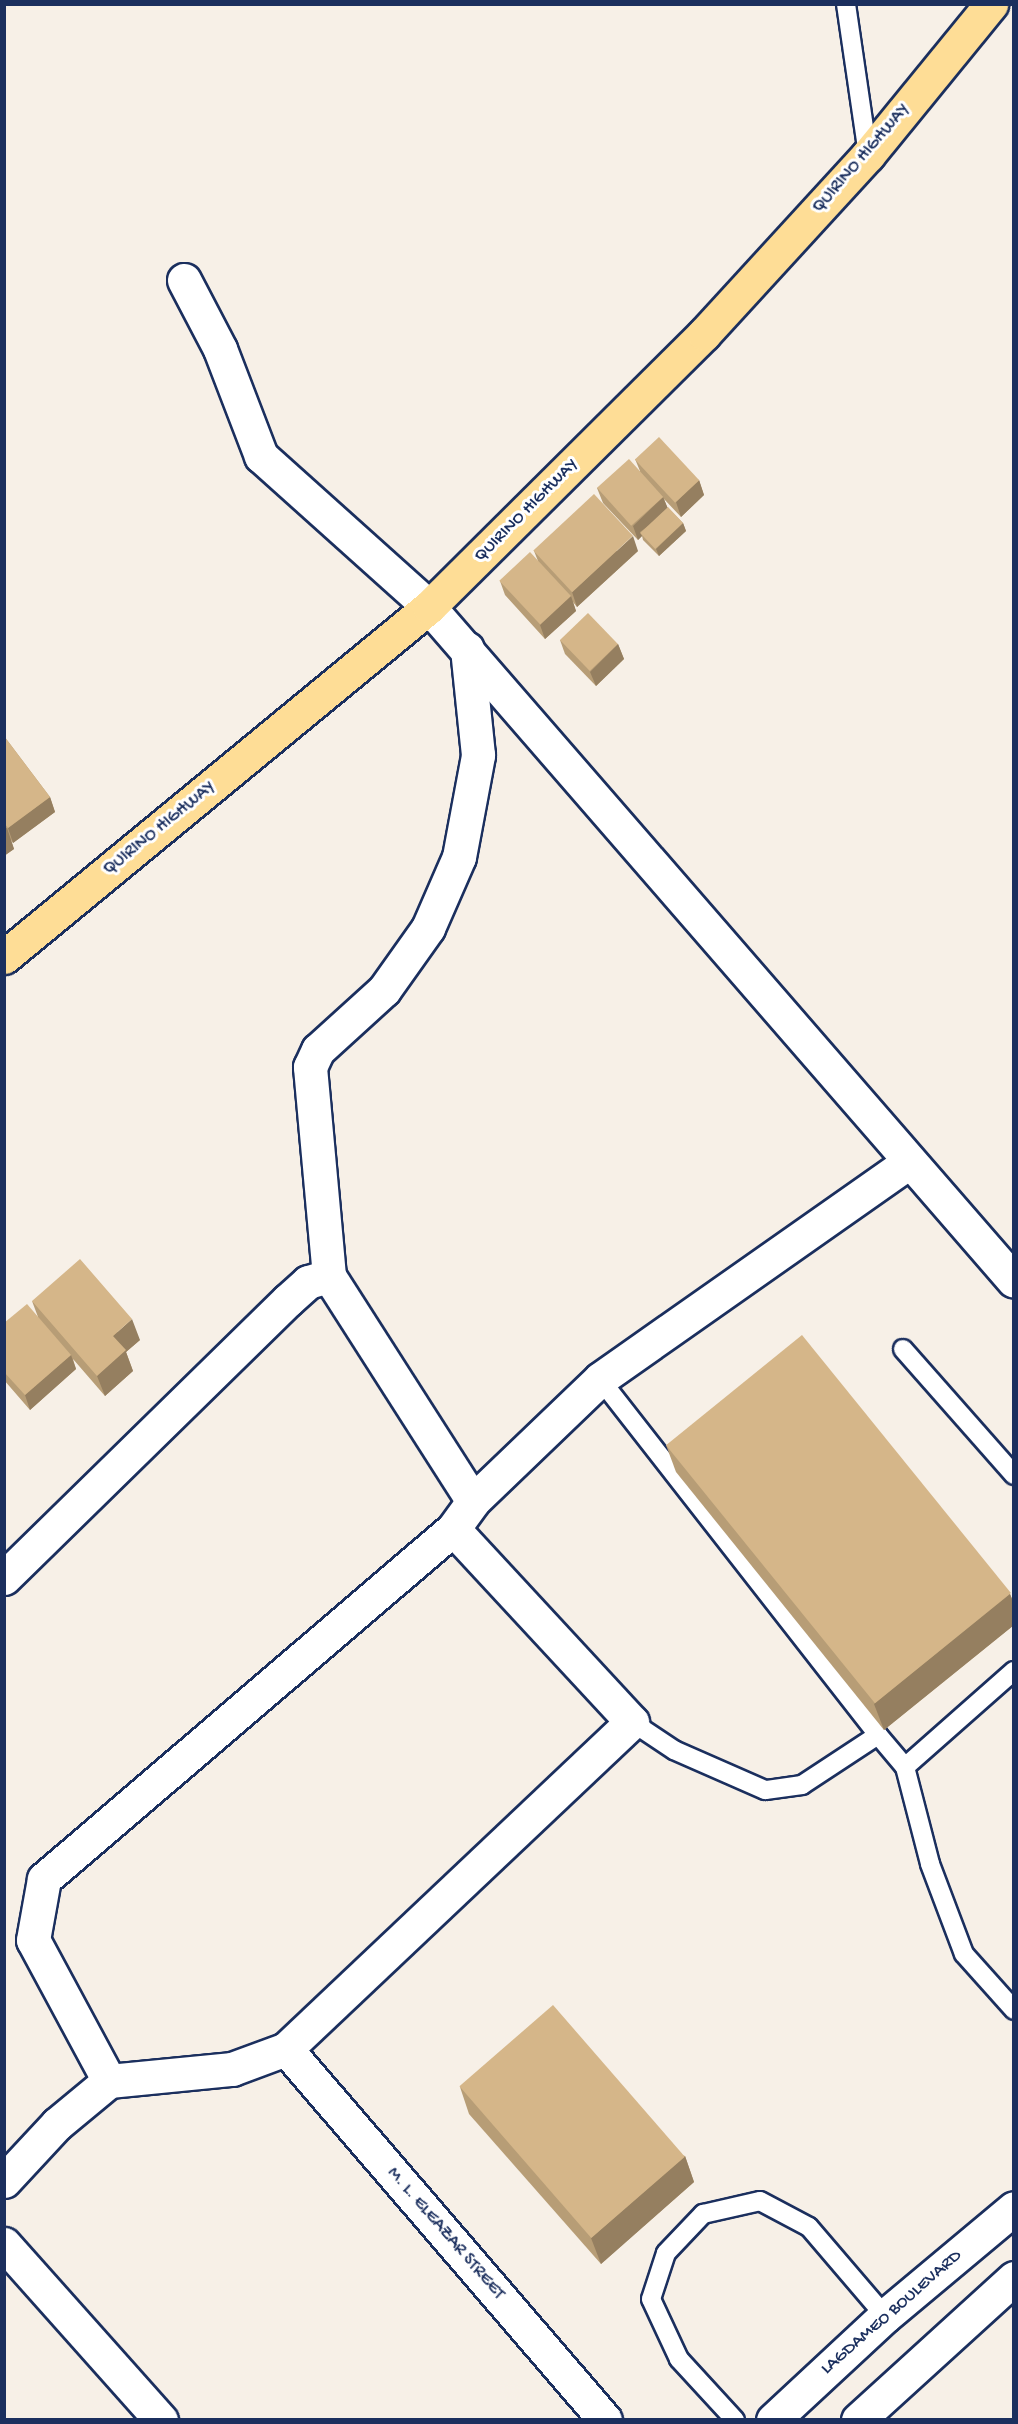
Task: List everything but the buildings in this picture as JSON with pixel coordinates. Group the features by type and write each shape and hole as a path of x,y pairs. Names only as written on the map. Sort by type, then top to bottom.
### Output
{"highway":[{"name":"QUIRINO HIGHWAY","path":"4,957 429,608 704,334 868,155 991,4"}],"street":[{"path":"184,280 220,350 261,456 429,608 467,649 1014,1281"},
{"path":"467,649 478,755 459,857 428,928 409,955 384,990 318,1050 310,1067 329,1276 473,1501"},
{"path":"110,2081 33,1940 44,1879 453,1529 473,1501 600,1379 909,1162"},
{"path":"4,1578 288,1300 308,1282 329,1276"},
{"path":"4,2181 57,2124 110,2081 232,2069 286,2049 632,1722 453,1529"},
{"name":"M. L. ELEAZAR STREET","path":"286,2049 605,2420"},
{"name":"LAGDAMEO BOULEVARD","path":"773,2420 885,2316 1014,2208"},
{"path":"4,2244 161,2420"},
{"path":"858,2420 1014,2278"}],"lane":[{"path":"846,4 868,155"},
{"path":"903,1349 1014,1475"},
{"path":"600,1379 905,1767 930,1864 964,1954 1014,2010"},
{"path":"905,1767 1014,1671"},
{"path":"632,1722 674,1749 765,1790 802,1785 878,1735"},
{"path":"735,2420 679,2359 651,2299 666,2253 702,2214 759,2201 809,2227 885,2316"}]}
